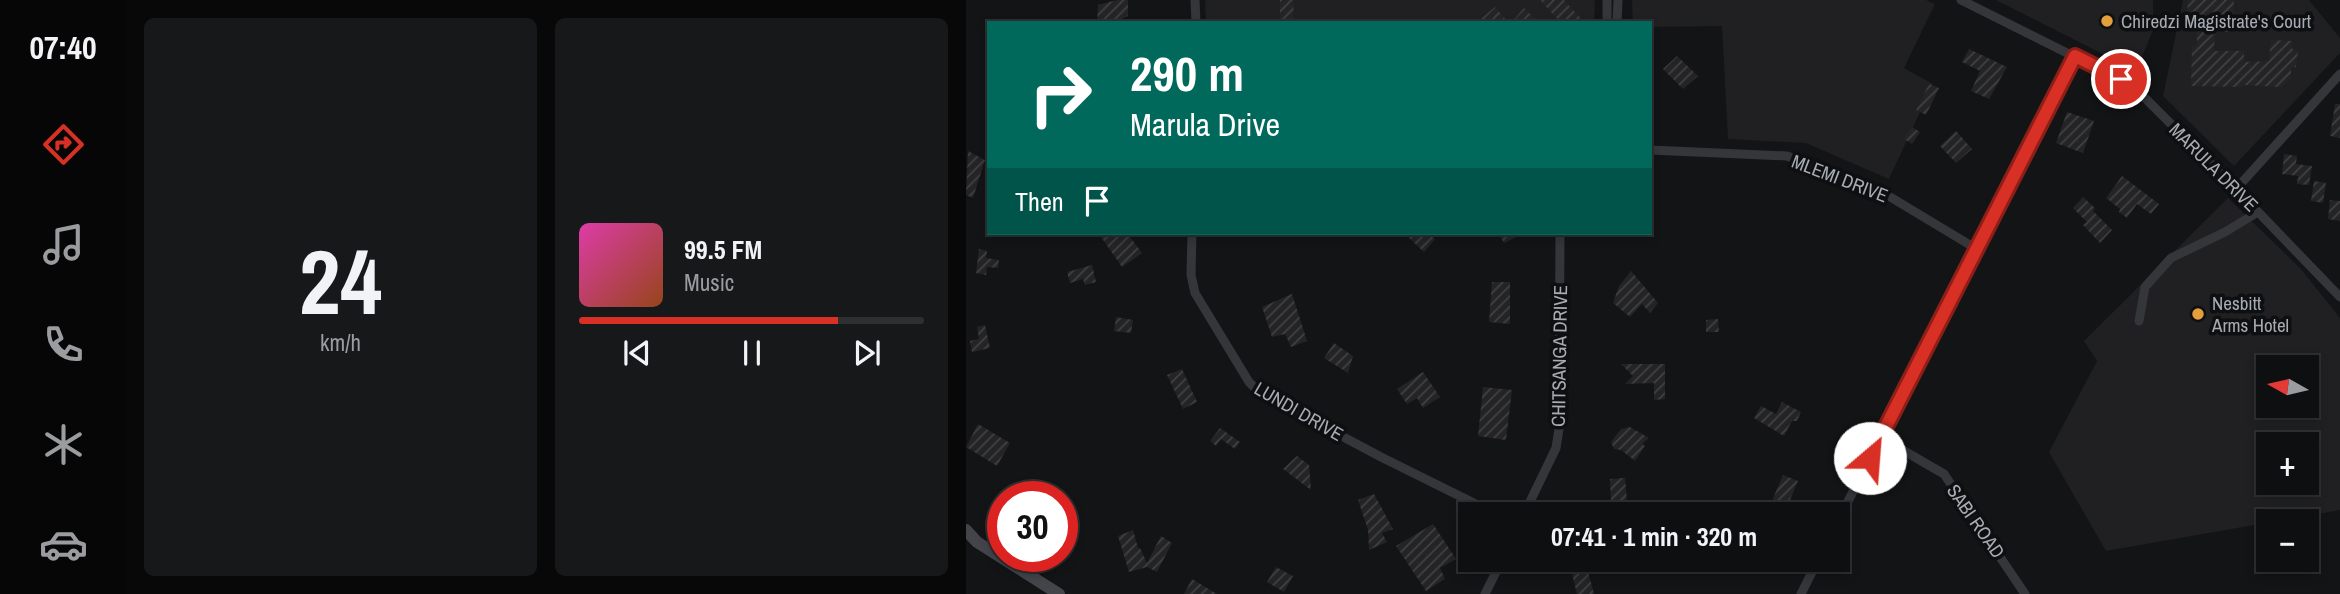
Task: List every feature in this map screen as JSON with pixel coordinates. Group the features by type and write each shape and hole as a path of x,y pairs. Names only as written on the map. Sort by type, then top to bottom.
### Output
{"street":[{"path":"1195,0 1196,21"},
{"path":"1607,0 1607,21"},
{"path":"1617,21 1618,0"},
{"name":"MARULA DRIVE","path":"1961,0 2121,79 2146,99 2236,188 2340,297"},
{"path":"1847,502 2075,56"},
{"path":"2236,188 2340,74"},
{"name":"MLEMI DRIVE","path":"1652,150 1787,156 1882,192 1975,248"},
{"path":"2139,321 2145,287 2171,258 2225,232 2258,212"},
{"name":"LUNDI DRIVE","path":"1192,235 1191,275 1195,293 1249,382 1259,392 1368,451 1472,502"},
{"name":"CHITSANGA DRIVE","path":"1530,502 1556,448 1559,429 1560,235"},
{"name":"SABI ROAD","path":"1880,437 1944,474 2025,594"},
{"path":"966,530 977,542 1059,594"},
{"path":"1485,594 1496,572"},
{"path":"1801,594 1812,572"}],"shaded area":[{"path":"1205,0 1595,0 1594,21 1206,21"},
{"path":"1632,0 1926,0 1935,4 1904,68 1933,84 1889,179 1806,143 1728,139 1722,26 1652,27 1652,21 1633,21"},
{"path":"1996,0 2153,0 2153,30 2142,57 2123,64"},
{"path":"2183,0 2309,0 2340,38 2340,53 2234,166 2163,96"},
{"path":"2228,198 2300,268 2340,318 2340,510 2319,514 2319,509 2256,509 2256,525 2106,551 2049,452 2097,361 2084,341"}],"building":[{"path":"1128,0 1128,16 1122,21 1097,21 1098,5"},
{"path":"1280,0 1294,0 1293,21 1280,21"},
{"path":"1540,0 1564,0 1583,21 1559,21"},
{"path":"2188,0 2234,0 2232,32 2215,31 2214,51 2244,51 2244,62 2269,61 2271,40 2292,41 2292,49 2298,51 2296,67 2291,67 2291,77 2281,87 2191,86 2192,46 2197,46 2197,30 2186,29"},
{"path":"1495,7 1507,21 1478,21"},
{"path":"1524,8 1537,21 1513,21"},
{"path":"2256,16 2275,17 2275,27 2256,26"},
{"path":"1969,49 2007,67 1989,99 1971,91 1980,71 1962,62"},
{"path":"1677,56 1698,76 1683,89 1663,69"},
{"path":"1929,84 1939,88 1926,115 1916,110"},
{"path":"2335,104 2340,104 2340,138 2330,136"},
{"path":"2067,112 2094,121 2083,153 2056,143"},
{"path":"1912,127 1920,132 1912,144 1904,139"},
{"path":"1956,131 1972,149 1956,163 1940,146"},
{"path":"968,151 985,160 973,198 966,195"},
{"path":"2284,154 2297,156 2296,164 2312,166 2309,185 2297,184 2298,176 2282,174"},
{"path":"2122,176 2159,204 2151,214 2137,204 2127,218 2106,198"},
{"path":"2314,181 2326,183 2323,203 2311,201"},
{"path":"2083,197 2112,230 2100,243 2083,225 2087,222 2073,208"},
{"path":"2330,200 2340,201 2340,221 2328,219"},
{"path":"1128,235 1142,253 1122,267 1101,237"},
{"path":"1411,235 1430,235 1435,239 1424,252 1409,238"},
{"path":"1499,235 1520,235 1504,243"},
{"path":"979,249 987,251 986,258 999,260 998,268 987,267 986,275 976,273"},
{"path":"1092,265 1096,282 1085,285 1083,279 1070,283 1067,272"},
{"path":"1631,271 1658,303 1650,313 1642,304 1630,317 1613,303 1619,286"},
{"path":"1492,282 1510,282 1510,324 1489,322"},
{"path":"1292,294 1307,341 1291,347 1285,334 1272,337 1262,307"},
{"path":"1116,317 1133,320 1131,333 1114,331"},
{"path":"1718,319 1719,332 1706,332 1706,320"},
{"path":"985,325 990,348 972,352 970,341 979,339 977,327"},
{"path":"1334,343 1353,356 1348,373 1324,358"},
{"path":"1621,364 1665,364 1665,399 1654,400 1654,383 1625,384 1633,376"},
{"path":"1182,369 1197,402 1183,409 1167,375"},
{"path":"1423,372 1440,397 1423,408 1417,398 1407,404 1397,389"},
{"path":"1483,387 1512,390 1506,440 1478,436"},
{"path":"1782,402 1801,412 1797,421 1792,421 1784,436 1754,418 1761,406 1776,414"},
{"path":"978,424 1010,443 997,466 966,447"},
{"path":"1630,427 1649,438 1642,444 1645,446 1635,461 1621,450 1614,449 1611,442 1621,429"},
{"path":"1220,428 1240,442 1235,449 1221,439 1216,446 1210,441"},
{"path":"1297,456 1309,465 1311,490 1283,469"},
{"path":"1783,475 1798,481 1789,502 1772,502"},
{"path":"1625,478 1627,502 1611,502 1610,479"},
{"path":"1374,494 1393,529 1382,533 1387,542 1369,550 1368,530 1358,500"},
{"path":"1433,524 1456,559 1440,568 1445,579 1426,591 1396,546"},
{"path":"1133,530 1138,548 1147,563 1161,536 1172,543 1157,572 1147,567 1129,572 1118,536"},
{"path":"1276,567 1293,576 1284,592 1267,582"},
{"path":"1572,572 1588,572 1594,594 1577,594"},
{"path":"1192,579 1217,594 1184,594"}],"place":[{"name":"Chiredzi Magistrate's Court","path":"2107,21"},
{"name":"Nesbitt Arms Hotel","path":"2198,314"}],"route":[{"path":"1870,458 2075,56 2121,79"}]}
